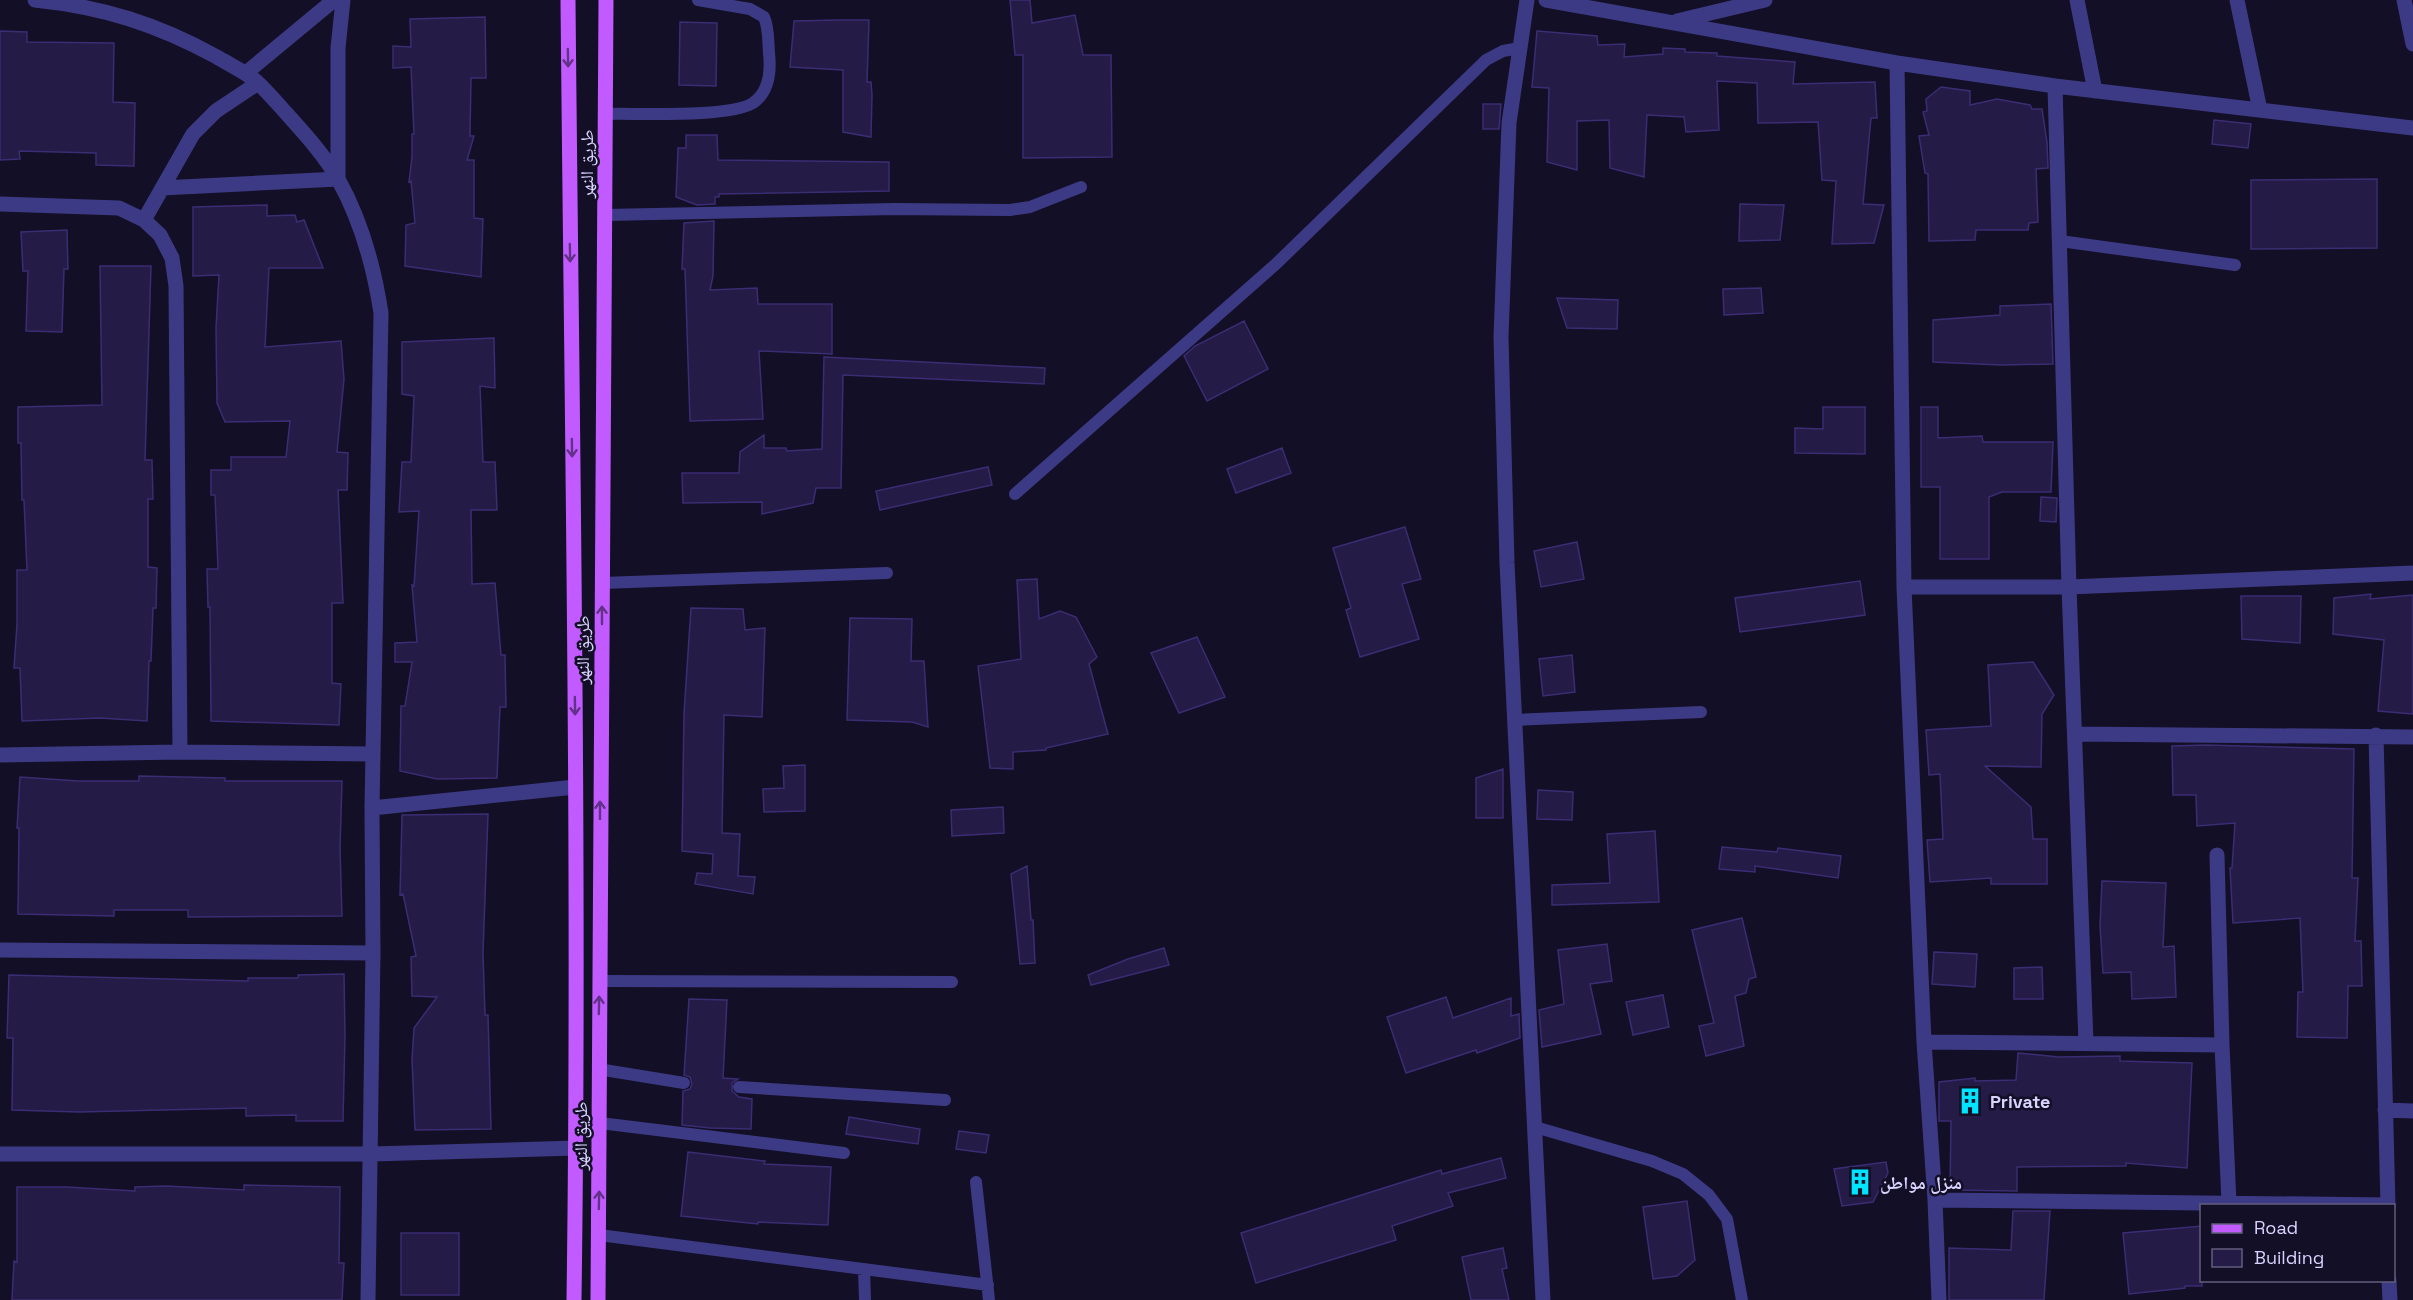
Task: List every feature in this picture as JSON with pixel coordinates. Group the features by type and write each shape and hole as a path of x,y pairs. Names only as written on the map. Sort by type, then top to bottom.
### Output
{"main road":[{"name":"طريق النهر","path":"568,0 575,787 574,1300"},
{"name":"طريق النهر","path":"598,1300 606,0"}],"street":[{"path":"35,0 78,4 138,20 200,48 252,78 303,132 338,179 364,239 375,280 381,313 372,808 374,953 368,1300"},
{"path":"144,220 193,134 334,0"},
{"path":"338,179 338,48 343,0"},
{"path":"1527,0 1509,123 1500,338 1507,562 1543,1300"},
{"path":"1546,0 1897,63 2055,86 2413,128"},
{"path":"1671,22 1765,0"},
{"path":"2077,0 2095,90"},
{"path":"2237,0 2260,110"},
{"path":"2404,0 2413,44"},
{"path":"1897,63 1904,587 1924,1042 1935,1200 1939,1300"},
{"path":"2055,86 2069,587 2086,1043"},
{"path":"162,188 338,179"},
{"path":"0,204 119,208 144,220 160,235 172,258 176,286 180,752"},
{"path":"1904,587 2069,587 2413,573"},
{"path":"2076,734 2413,737"},
{"path":"2376,735 2388,1204"},
{"path":"0,755 180,752 373,754"},
{"path":"372,808 575,787"},
{"path":"2217,855 2229,1203"},
{"path":"0,950 374,953"},
{"path":"1924,1042 2222,1045"},
{"path":"2385,1110 2413,1111"},
{"path":"0,1154 372,1154 576,1148"},
{"path":"1935,1200 2308,1204"},
{"path":"2389,1282 2390,1300"}],"lane":[{"path":"606,114 716,112 740,109 754,103 764,92 771,67 768,30 764,17 750,9 698,0"},
{"path":"1015,494 1277,263 1486,60 1503,51 1520,48"},
{"path":"605,215 1010,210 1030,207 1081,187"},
{"path":"2060,240 2235,265"},
{"path":"602,583 887,573"},
{"path":"1515,720 1701,712"},
{"path":"600,981 952,982"},
{"path":"598,1069 684,1083"},
{"path":"739,1087 945,1100"},
{"path":"600,1123 843,1153"},
{"path":"1535,1126 1652,1161 1683,1174 1709,1195 1727,1219 1742,1300"},
{"path":"976,1182 989,1300"},
{"path":"599,1235 988,1285"},
{"path":"864,1269 865,1300"}],"building":[{"path":"1010,0 1030,0 1032,23 1075,15 1083,55 1111,55 1112,157 1023,158 1023,55 1015,55"},
{"path":"485,17 486,78 471,78 470,136 474,136 467,160 474,160 474,218 483,219 481,277 405,266 406,225 415,223 411,181 409,182 412,134 414,134 411,67 393,68 393,46 411,47 410,19"},
{"path":"869,20 867,82 871,82 872,95 871,137 843,132 843,70 790,67 794,21"},
{"path":"680,22 717,23 716,86 679,85"},
{"path":"0,31 27,32 27,42 114,43 113,102 135,103 134,166 96,165 96,153 19,151 20,159 0,160"},
{"path":"1537,31 1597,36 1598,45 1625,44 1624,57 1663,54 1663,48 1685,49 1685,52 1717,53 1717,56 1795,62 1793,84 1875,82 1877,118 1871,118 1863,204 1884,205 1874,243 1832,244 1836,181 1822,180 1818,122 1758,123 1757,83 1717,81 1719,130 1686,132 1684,117 1647,115 1644,177 1610,168 1609,120 1577,121 1577,170 1547,162 1549,88 1532,87"},
{"path":"1941,87 1970,91 1970,105 1997,99 2030,105 2032,109 2042,109 2048,168 2036,169 2038,222 2029,223 2028,230 1976,230 1975,240 1929,241 1928,174 1925,173 1919,136 1929,135 1923,112 1927,111 1926,99"},
{"path":"1483,104 1501,104 1499,129 1483,129"},
{"path":"2214,120 2251,124 2248,148 2212,144"},
{"path":"686,135 717,135 718,160 889,162 889,191 719,194 719,197 715,197 715,204 697,205 676,197 678,148 686,148"},
{"path":"2377,179 2377,248 2251,249 2251,180"},
{"path":"1740,204 1784,205 1780,240 1739,241"},
{"path":"267,205 267,216 295,215 297,222 304,220 323,268 269,268 265,347 341,341 344,379 337,452 348,453 347,490 338,490 343,603 332,603 332,683 341,684 339,725 211,721 210,607 208,607 207,569 218,569 215,495 211,495 211,470 231,470 231,457 286,457 290,421 225,422 217,403 216,328 219,275 193,276 193,207"},
{"path":"714,221 713,276 710,290 757,288 758,304 832,304 832,354 759,351 763,419 690,421 685,269 682,269 684,223"},
{"path":"67,230 68,269 64,269 62,332 26,331 28,271 23,271 21,232"},
{"path":"100,266 151,266 145,460 152,460 153,499 148,499 148,567 157,568 156,608 153,608 151,661 149,661 147,721 100,718 22,721 20,668 14,668 17,570 27,570 21,443 18,443 18,407 102,405"},
{"path":"1761,288 1763,313 1724,315 1723,289"},
{"path":"1557,298 1618,300 1617,329 1567,328"},
{"path":"2051,304 2053,364 2001,365 1933,362 1933,320 2000,315 2000,306"},
{"path":"1244,321 1268,369 1207,401 1184,356 1195,346"},
{"path":"494,338 495,388 480,386 483,462 495,462 497,510 471,510 472,584 495,583 501,655 505,655 506,707 500,707 497,778 437,779 400,771 401,706 405,706 412,662 395,662 395,643 417,642 412,585 414,586 419,511 399,512 402,462 411,462 414,396 402,394 402,342"},
{"path":"824,357 1045,368 1044,384 843,375 841,488 816,488 813,503 762,514 762,502 683,503 682,473 739,473 740,452 764,435 764,448 786,448 787,451 822,449"},
{"path":"1823,407 1865,407 1865,454 1795,453 1795,428 1823,429"},
{"path":"1921,407 1938,407 1938,438 1982,436 1983,442 2053,442 2051,492 2002,492 1989,497 1989,559 1940,559 1940,487 1921,487"},
{"path":"1282,448 1291,473 1236,493 1227,469"},
{"path":"988,467 992,485 880,510 876,491"},
{"path":"2041,497 2057,498 2056,522 2040,521"},
{"path":"1405,527 1421,579 1402,584 1419,639 1360,657 1346,610 1351,608 1333,548"},
{"path":"1577,542 1584,579 1541,587 1534,551"},
{"path":"1037,579 1039,619 1060,611 1076,617 1097,657 1089,664 1108,734 1046,748 1046,750 1013,752 1013,769 990,768 978,666 1021,659 1017,580"},
{"path":"1860,581 1865,615 1740,632 1735,598"},
{"path":"2371,594 2370,599 2413,595 2413,714 2378,711 2384,640 2333,634 2334,598"},
{"path":"2241,596 2301,596 2300,643 2242,639"},
{"path":"691,608 743,609 745,630 765,628 762,717 724,715 722,833 740,834 738,876 755,877 753,894 695,884 697,873 712,874 713,854 682,851 684,713"},
{"path":"850,618 912,619 911,661 924,661 928,727 912,722 847,720"},
{"path":"1197,637 1225,697 1179,713 1151,653"},
{"path":"1572,655 1575,692 1543,696 1539,659"},
{"path":"2033,662 2054,695 2042,714 2041,767 1985,766 2031,807 2033,839 2047,839 2047,884 1991,884 1991,878 1930,882 1927,840 1943,839 1940,774 1929,775 1926,730 1991,726 1988,665"},
{"path":"2172,746 2354,749 2352,878 2358,878 2355,941 2361,941 2362,986 2348,986 2347,1038 2297,1037 2298,992 2303,992 2300,918 2233,923 2230,868 2232,868 2235,823 2197,826 2196,795 2173,795"},
{"path":"805,765 805,811 764,812 763,789 784,788 783,766"},
{"path":"1503,769 1503,818 1476,818 1476,778"},
{"path":"139,776 225,778 225,781 342,781 340,849 342,916 188,917 188,910 114,910 114,916 18,914 19,828 17,828 20,777 78,781 139,781"},
{"path":"1538,790 1573,792 1572,820 1537,819"},
{"path":"1003,807 1004,833 952,836 951,810"},
{"path":"488,814 483,953 485,1015 488,1015 491,1129 415,1130 412,1059 414,1028 437,997 412,996 411,957 416,956 403,894 400,895 402,815"},
{"path":"1655,831 1659,902 1552,905 1552,885 1610,883 1607,834"},
{"path":"1722,847 1777,852 1778,848 1841,856 1838,878 1755,866 1755,872 1719,869"},
{"path":"1027,866 1035,963 1020,964 1011,874"},
{"path":"2102,881 2166,883 2163,947 2174,946 2176,997 2132,999 2131,972 2103,973 2100,926"},
{"path":"1742,918 1756,977 1749,979 1746,993 1735,996 1744,1046 1706,1056 1699,1026 1714,1023 1692,930"},
{"path":"1607,944 1612,981 1590,984 1601,1034 1542,1047 1539,1010 1564,1004 1558,950"},
{"path":"1164,948 1169,965 1091,985 1088,975"},
{"path":"1934,952 1977,954 1975,987 1932,984"},
{"path":"2042,967 2043,999 2014,999 2014,968"},
{"path":"344,974 343,1121 296,1121 296,1115 246,1116 246,1108 79,1112 12,1110 13,1038 7,1038 9,975 248,981 248,978 298,978 298,975"},
{"path":"1663,995 1669,1027 1633,1035 1626,1002"},
{"path":"1446,997 1453,1018 1511,998 1511,1016 1519,1014 1520,1038 1406,1073 1387,1017"},
{"path":"689,999 727,1000 723,1078 738,1079 732,1083 732,1091 739,1097 752,1099 751,1129 682,1125 683,1091 690,1089 692,1084 690,1077 684,1075"},
{"path":"2018,1053 2059,1057 2120,1056 2120,1061 2192,1063 2187,1168 2126,1163 2126,1166 2017,1167 2017,1191 1950,1190 1951,1121 1939,1121 1939,1082 1975,1078 1975,1081 2016,1080"},
{"path":"849,1117 920,1129 918,1144 846,1134"},
{"path":"959,1131 989,1135 986,1153 956,1149"},
{"path":"688,1152 765,1161 764,1164 831,1167 828,1225 758,1222 758,1224 681,1216"},
{"path":"1501,1158 1506,1178 1448,1193 1453,1206 1392,1226 1396,1240 1256,1283 1241,1233 1441,1170 1442,1174"},
{"name":"منزل مواطن","path":"1886,1162 1888,1173 1873,1202 1842,1206 1834,1169"},
{"path":"244,1185 340,1187 339,1263 344,1263 342,1300 12,1300 14,1261 17,1262 17,1187 135,1191 135,1187 166,1186 244,1190"},
{"path":"1687,1201 1695,1260 1677,1276 1653,1279 1643,1207"},
{"path":"2013,1211 2050,1211 2044,1300 1949,1300 1949,1248 2011,1250"},
{"path":"2200,1226 2200,1282 2202,1286 2185,1286 2185,1288 2129,1294 2123,1233"},
{"path":"401,1233 459,1233 459,1295 401,1295"},
{"path":"1503,1248 1507,1268 1502,1269 1509,1300 1471,1300 1462,1257"}],"place":[{"name":"Private","path":"1970,1101"},
{"name":"منزل مواطن","path":"1860,1182"}]}
